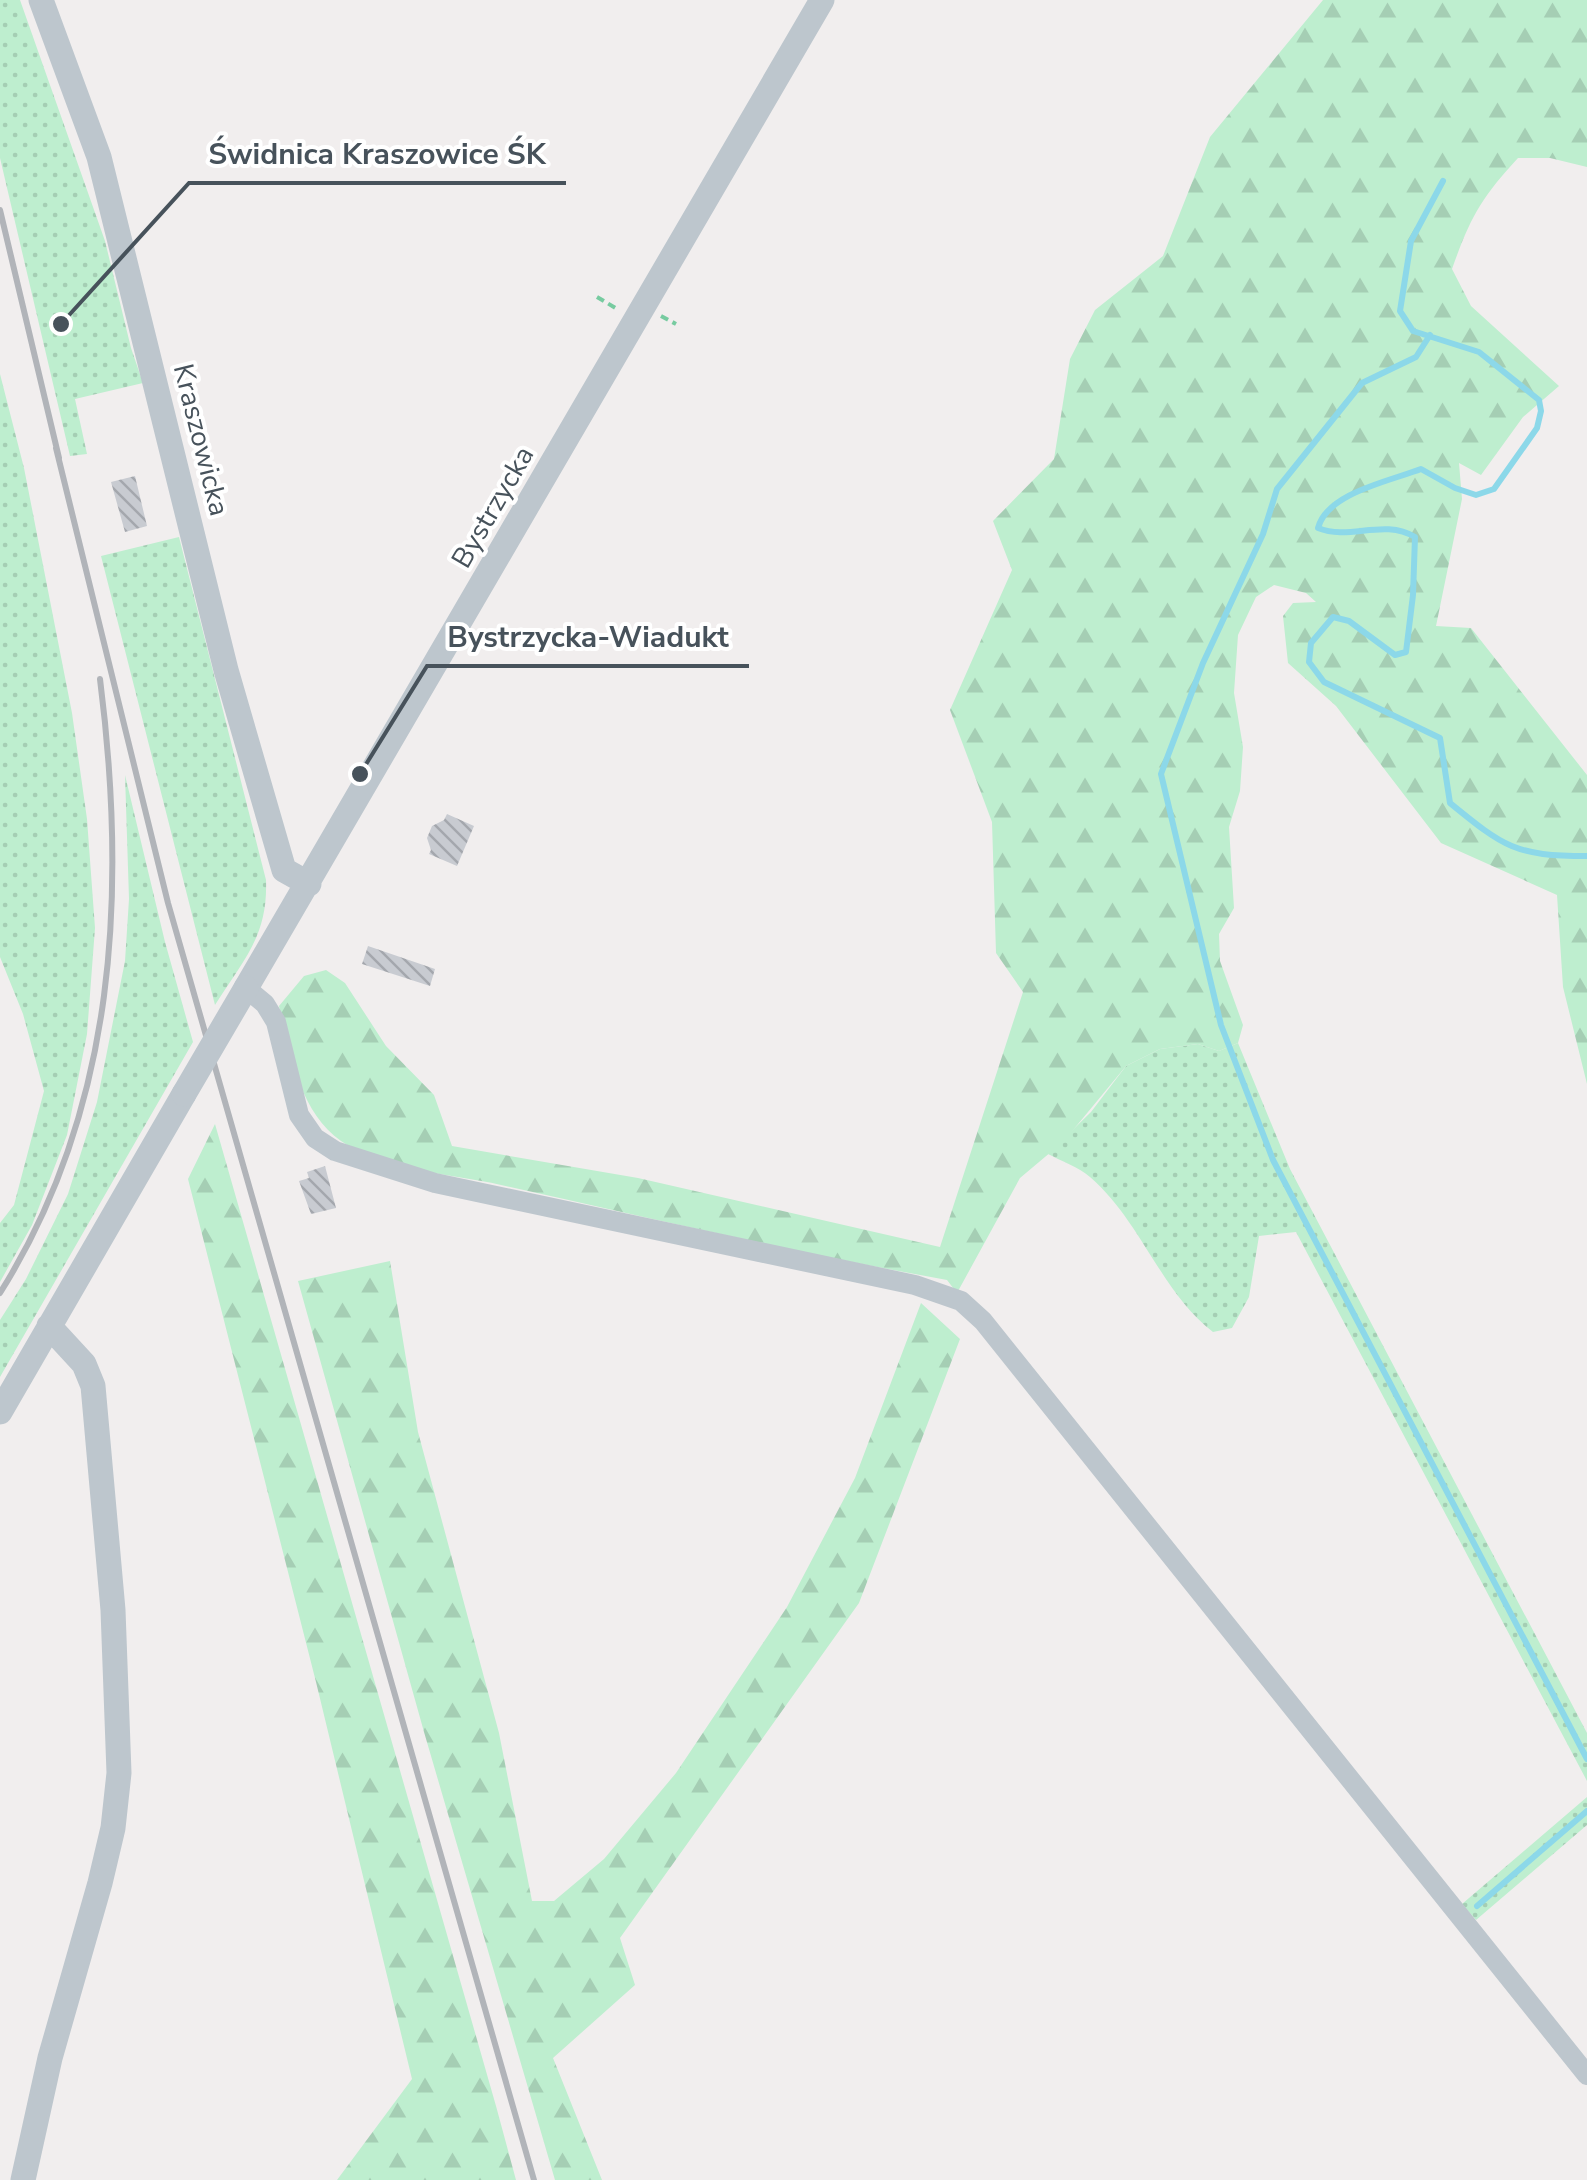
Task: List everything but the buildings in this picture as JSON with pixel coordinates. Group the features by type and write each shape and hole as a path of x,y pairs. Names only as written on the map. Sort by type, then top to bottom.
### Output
{"street":[{"name":"Kraszowicka","path":"40,0 99,157 226,670 284,870 309,884"},
{"name":"Bystrzycka","path":"0,1412 822,0"},
{"path":"246,988 265,1004 276,1022 298,1115 315,1138 334,1152 435,1183 914,1285 961,1301 983,1321 1587,2075"},
{"path":"23,2180 50,2058 113,1828 119,1772 113,1610 93,1386 84,1364 49,1326"}],"green space":[{"path":"0,0 20,0 105,241 143,383 75,399 87,454 70,456 0,158"},
{"path":"1323,0 1587,0 1587,167 1550,158 1518,158 1478,209 1452,269 1471,306 1559,386 1523,417 1481,475 1459,463 1462,499 1436,626 1471,628 1587,775 1587,1084 1563,987 1557,895 1441,843 1336,706 1288,663 1283,616 1293,603 1316,602 1306,593 1274,585 1256,597 1238,635 1234,693 1243,747 1240,791 1229,827 1234,908 1219,934 1220,961 1243,1025 1238,1043 1219,1051 1198,1044 1160,1049 1126,1066 1064,1141 1020,1178 957,1293 947,1280 398,1165 358,1151 327,1129 298,1080 279,1006 304,976 326,970 345,983 386,1046 434,1095 452,1146 638,1178 940,1247 1023,992 996,953 992,822 950,710 1012,570 993,521 1054,459 1070,359 1095,310 1163,256 1210,137"},
{"path":"0,374 24,468 72,713 87,819 95,928 87,1034 67,1135 32,1225 0,1282 0,1223 14,1205 44,1091 23,1014 0,957"},
{"path":"179,537 266,880 266,900 258,932 215,1005 101,556"},
{"path":"125,775 193,1042 0,1377 0,1320 26,1279 68,1194 97,1102 125,961 129,899"},
{"path":"1238,1043 1290,1169 1587,1733 1587,1781 1296,1232 1259,1236 1249,1297 1232,1328 1213,1332 1179,1297 1108,1195 1086,1173 1048,1154 1091,1112 1126,1066 1160,1049 1198,1044 1219,1051"},
{"path":"215,1124 516,2180 337,2180 412,2079 188,1179"},
{"path":"390,1261 418,1432 499,1733 532,1901 554,1901 604,1859 676,1773 787,1607 855,1478 921,1303 960,1339 859,1603 620,1938 635,1985 553,2058 602,2180 555,2180 298,1281"},
{"path":"1587,1797 1587,1825 1476,1920 1462,1904"}],"waterway":[{"path":"1443,181 1411,241 1400,311 1413,331 1479,352 1539,400 1537,428 1494,489 1476,495 1421,469 1346,497 1324,516 1318,528 1342,532 1391,529 1415,537 1413,595 1406,652 1395,655 1349,621 1333,617 1311,643 1309,662 1324,682 1440,738 1450,803 1484,830 1526,851 1587,856"},
{"path":"1430,335 1416,357 1362,383 1277,489 1263,534 1203,663 1161,774 1221,1025 1273,1160 1587,1759"},
{"path":"1477,1906 1587,1811"}],"railway":[{"path":"0,210 59,458"},
{"path":"56,448 168,903 534,2180"},
{"path":"0,1293 39,1222 69,1148 90,1073 104,996 112,838 100,679"}],"place":[{"name":"Świdnica Kraszowice ŚK","path":"61,324"},
{"name":"Bystrzycka-Wiadukt","path":"360,774"}]}
